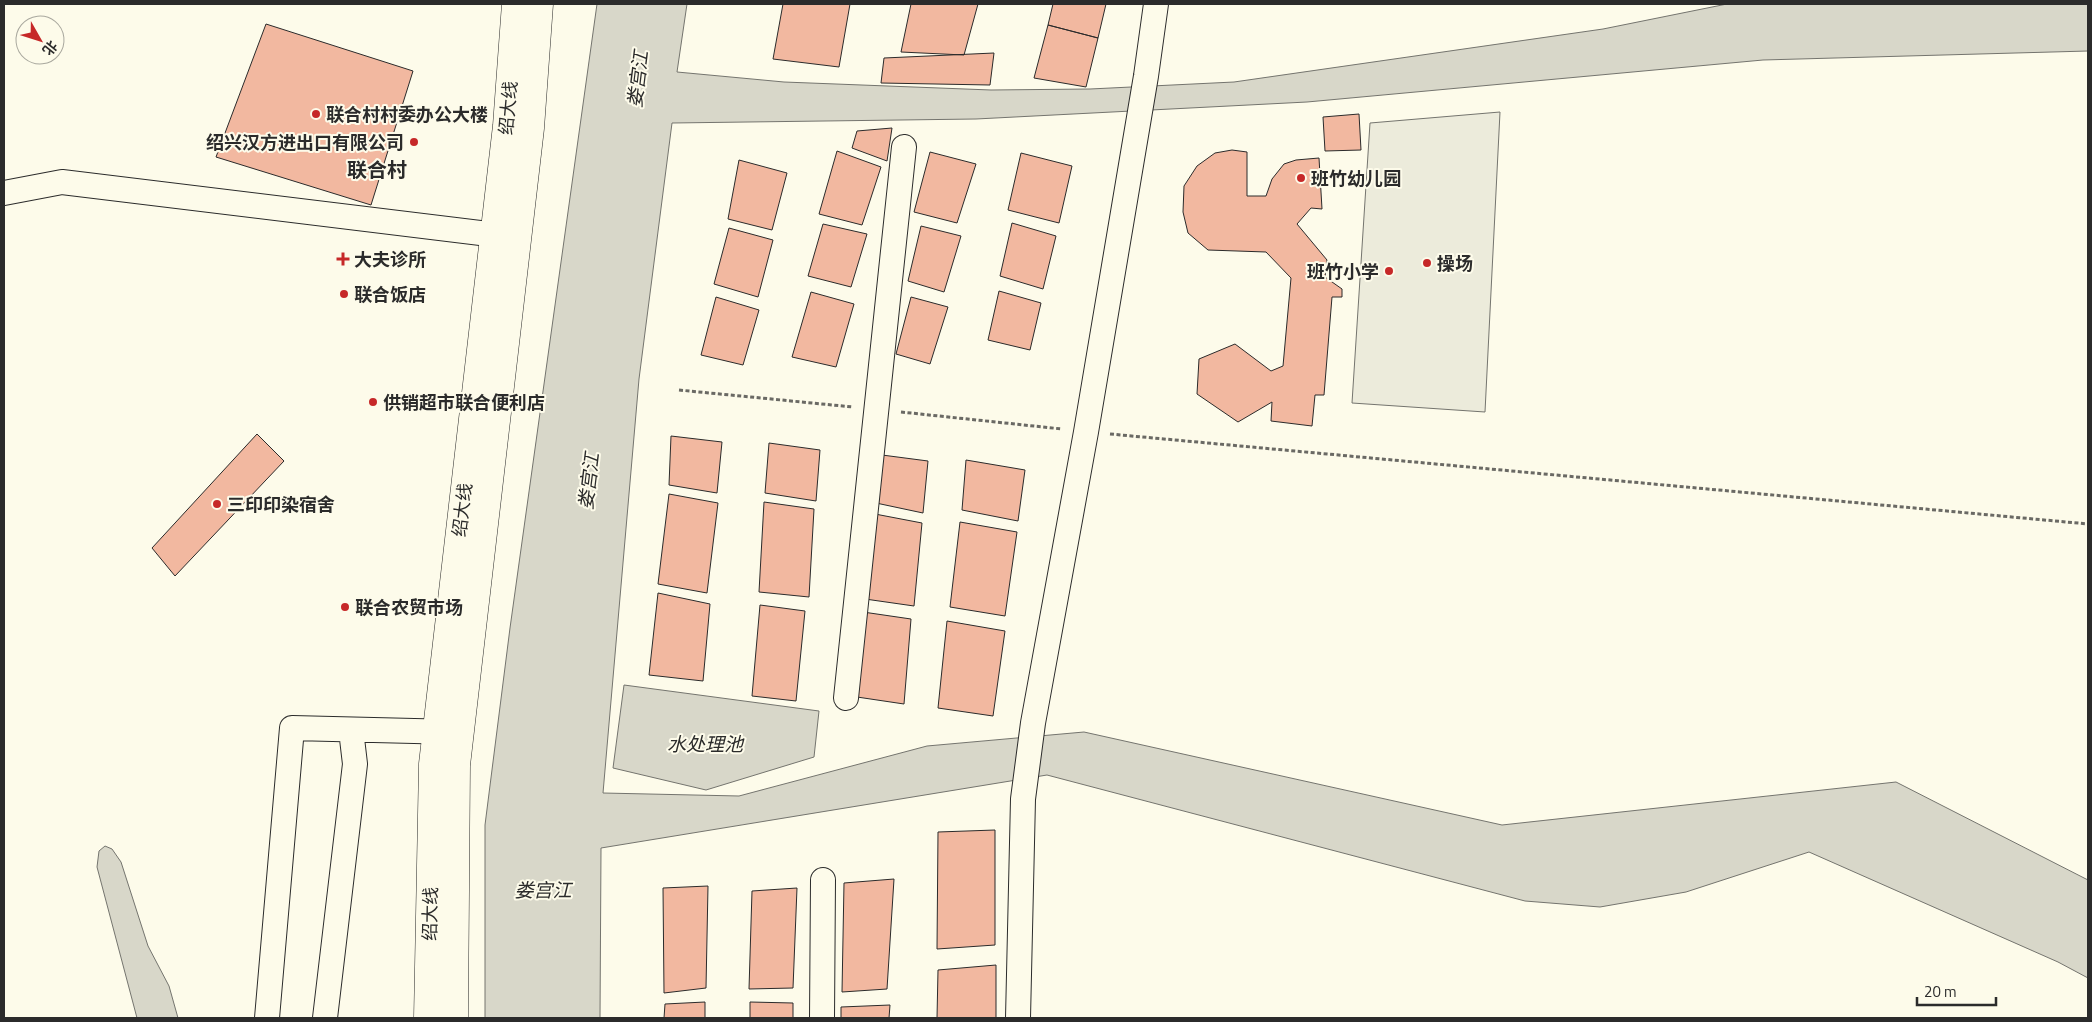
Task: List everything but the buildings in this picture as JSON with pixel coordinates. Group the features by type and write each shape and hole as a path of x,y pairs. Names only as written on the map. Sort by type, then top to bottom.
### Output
{"main road":[{"name":"绍大线","path":"428,1018 432,764 448,732 505,236 507,126 516,4"},
{"name":"绍大线","path":"505,236 530,128 539,4"},
{"name":"绍大线","path":"448,732 456,765 454,1018"}],"street":[{"path":"1018,1018 1023,799 1033,723 1086,432 1137,134 1156,4"},
{"path":"846,698 904,147"},
{"path":"4,193 62,182 505,236"},
{"path":"267,1018 292,728 448,732"},
{"path":"326,1018 355,764 351,730"},
{"path":"822,1018 823,880"}],"path":[{"path":"679,390 1086,432 2088,524"}],"shaded area":[{"name":"操场","path":"1500,112 1485,412 1352,403 1370,123"}],"water":[{"name":"娄宫江","path":"597,4 687,4 677,72 784,82 991,90 1090,89 1234,82 1603,29 1727,4 2088,4 2088,51 1763,60 1307,102 976,119 672,123 639,379 603,793 739,796 927,746 1084,732 1502,825 1896,782 2088,880 2088,978 2058,962 1809,852 1686,892 1600,907 1525,901 1047,775 601,848 600,1018 485,1018 485,825 510,628"},
{"name":"水处理池","path":"624,685 819,711 814,757 706,790 613,768"},
{"path":"105,846 112,849 121,862 148,946 169,986 178,1018 137,1018 97,867 99,851"}],"place":[{"name":"联合村村委办公大楼","path":"316,114"},
{"name":"绍兴汉方进出口有限公司","path":"414,142"},
{"name":"班竹幼儿园","path":"1301,178"},
{"name":"大夫诊所","path":"343,259"},
{"name":"操场","path":"1427,263"},
{"name":"班竹小学","path":"1389,271"},
{"name":"联合饭店","path":"344,294"},
{"name":"供销超市联合便利店","path":"373,402"},
{"name":"三印印染宿舍","path":"217,504"},
{"name":"联合农贸市场","path":"345,607"}],"district":[{"name":"联合村","path":"377,169"}]}
